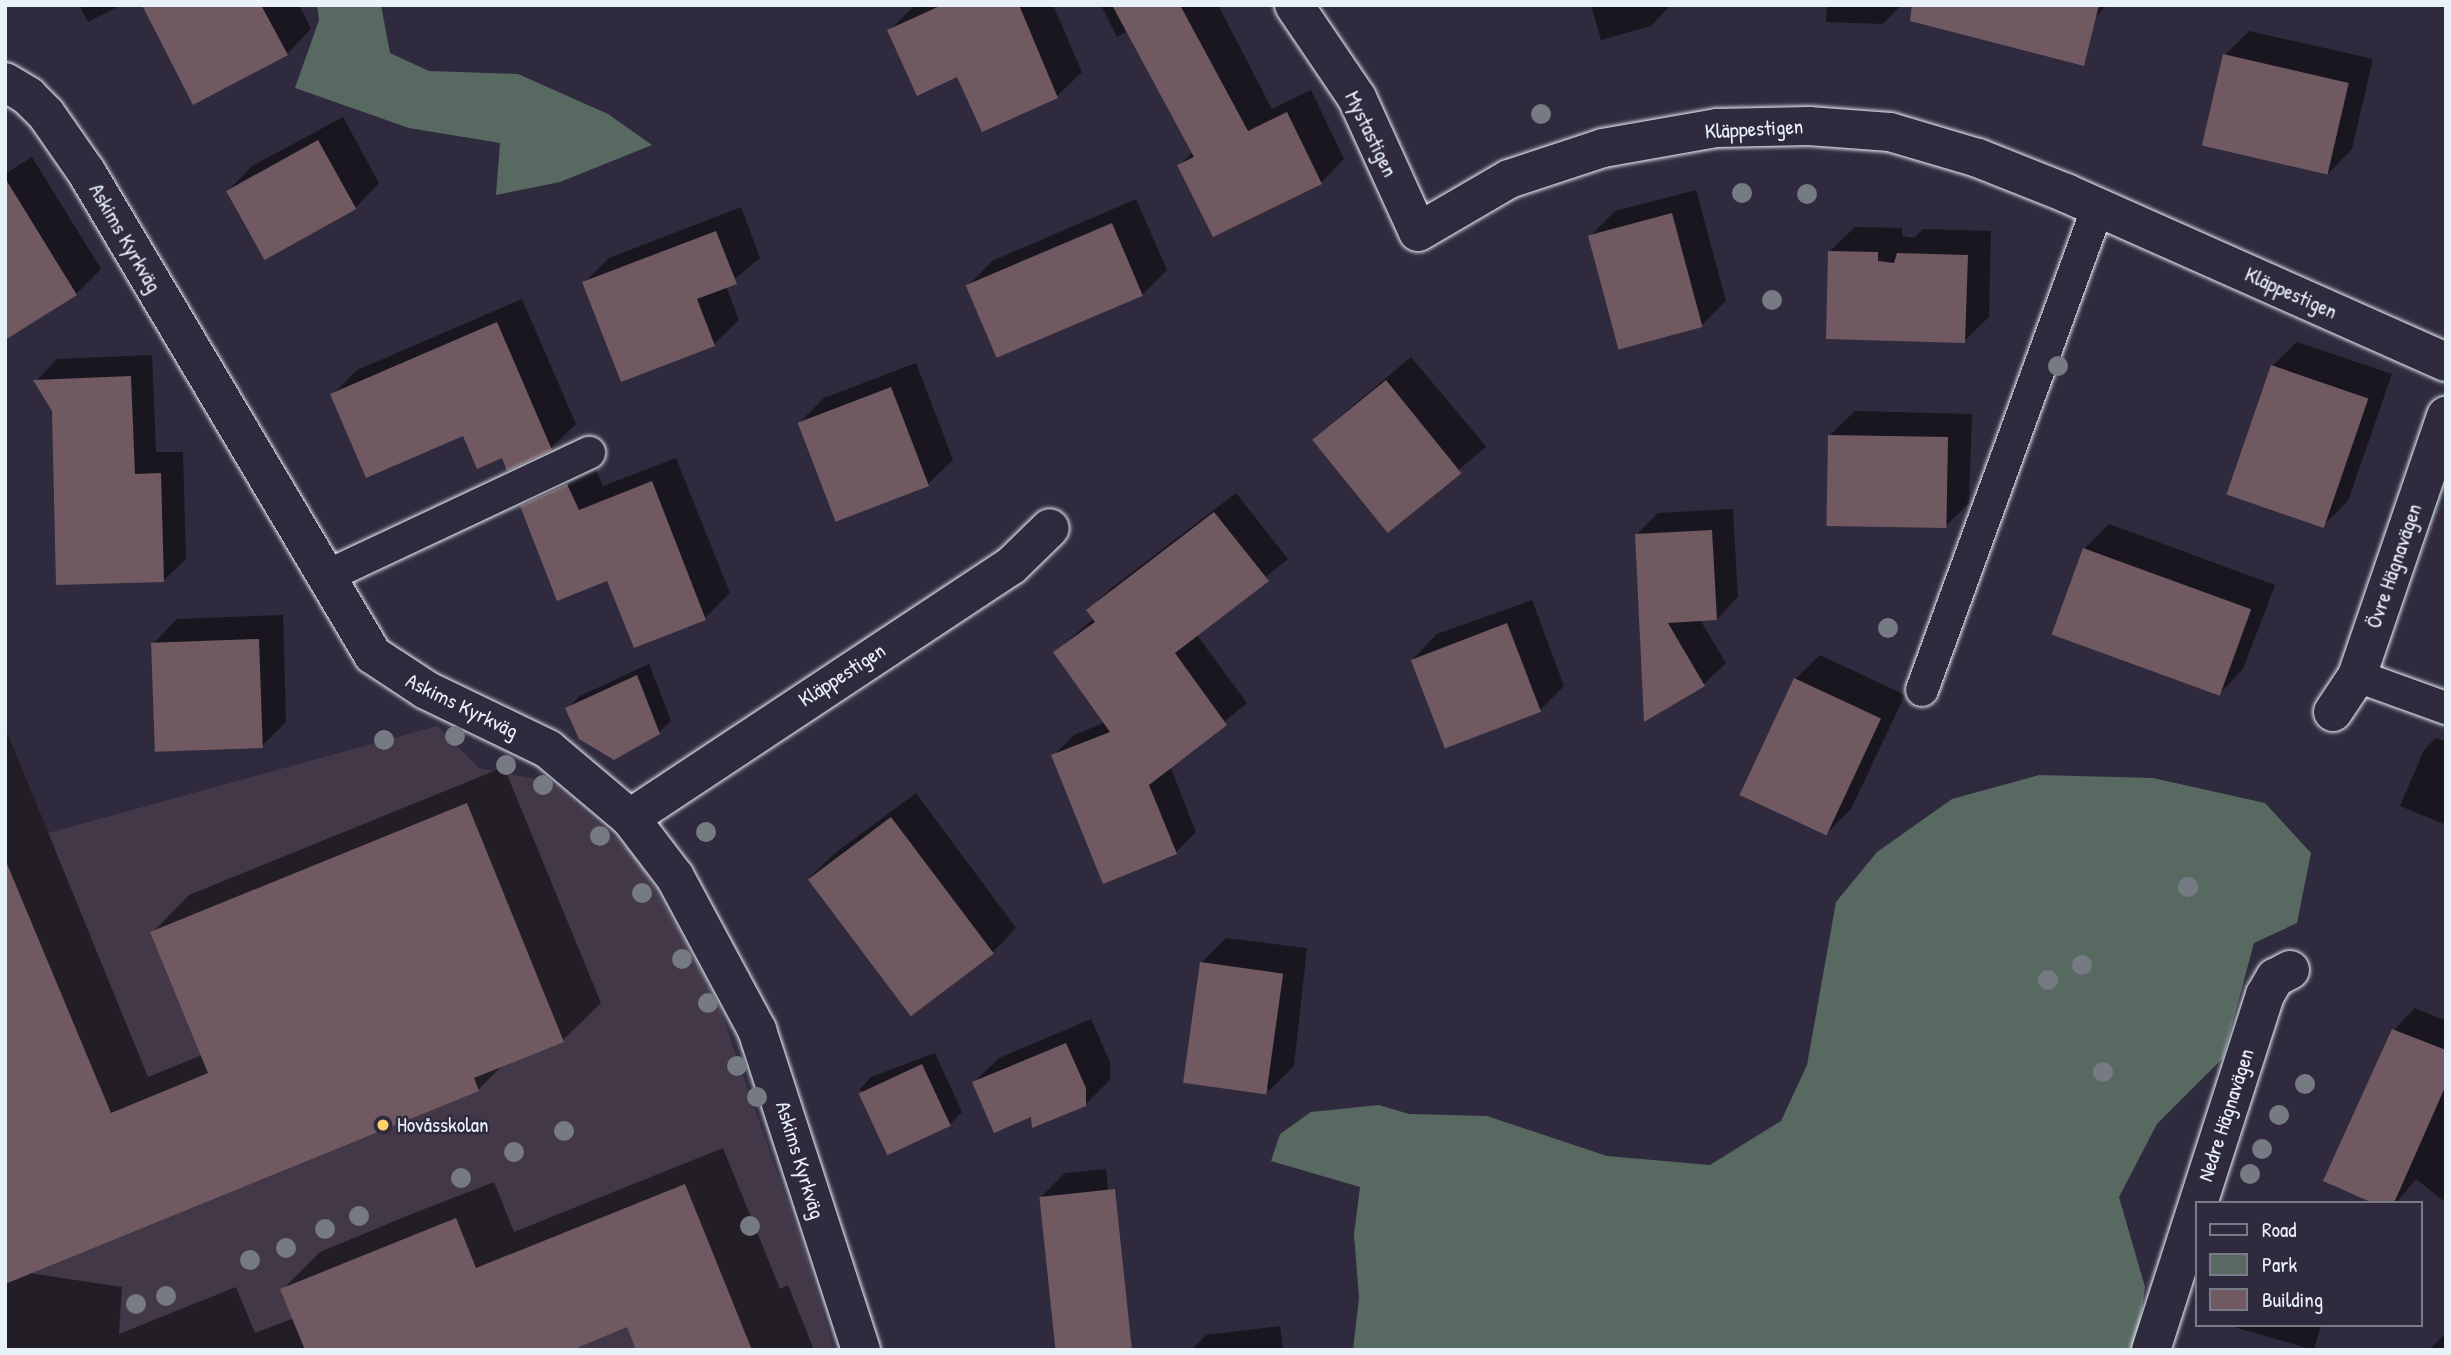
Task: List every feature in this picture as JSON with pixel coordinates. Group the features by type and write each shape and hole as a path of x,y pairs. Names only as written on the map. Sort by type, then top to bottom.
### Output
{"street":[{"name":"Mystastigen","path":"1294,5 1357,98 1418,232"},
{"name":"Askims Kyrkväg","path":"5,82 28,96 46,114 87,173 373,655 398,676 548,749 630,817 675,877 757,1030 860,1350"},
{"name":"Kläppestigen","path":"1418,232 1509,179 1603,148 1717,128 1809,126 1890,132 1978,158 2098,207 2446,362"},
{"name":"Övre Hägnavägen","path":"2333,712 2357,676 2446,416"},
{"name":"Kläppestigen","path":"630,817 1011,566 1051,528"},
{"name":"Nedre Hägnavägen","path":"2199,1201 2265,995 2275,978 2290,970"},
{"name":"Nedre Hägnavägen","path":"2151,1350 2196,1210"}],"lane":[{"path":"1922,690 2098,207"},
{"path":"325,578 589,453"},
{"path":"2357,676 2446,708"}],"shaded area":[{"name":"Hovåsskolan","path":"5,726 48,833 437,726 479,768 551,782 637,857 715,995 806,1255 834,1350 5,1350"}],"green space":[{"path":"317,5 381,5 390,53 429,71 518,74 608,114 652,145 560,182 496,195 500,143 409,128 295,88 319,20"},
{"path":"2039,775 2153,778 2265,803 2311,853 2297,923 2254,943 2223,1058 2157,1124 2119,1197 2145,1287 2136,1350 1353,1350 1359,1298 1354,1234 1360,1187 1271,1161 1280,1134 1311,1112 1379,1105 1409,1114 1487,1116 1607,1156 1710,1165 1781,1121 1807,1065 1836,902 1877,852 1952,799"}],"building":[{"path":"142,5 261,5 288,55 193,105"},
{"path":"942,5 1019,5 1058,98 982,132 957,77 917,96 887,30"},
{"path":"1112,5 1180,5 1248,131 1287,112 1322,184 1213,237 1177,165 1194,157"},
{"path":"1912,5 2099,5 2084,66 1910,21"},
{"path":"2223,54 2349,83 2328,175 2202,146"},
{"path":"318,140 356,209 264,260 226,191"},
{"path":"5,178 77,295 5,340"},
{"path":"1672,213 1703,327 1619,349 1588,236"},
{"path":"1112,223 1143,296 997,358 966,285"},
{"path":"716,231 737,284 697,299 715,346 621,382 582,282"},
{"path":"1828,251 1878,252 1878,261 1894,263 1897,253 1968,255 1965,343 1826,339"},
{"path":"497,322 552,450 507,471 502,458 477,469 463,436 366,478 330,394"},
{"path":"2271,365 2368,399 2324,528 2226,495"},
{"path":"131,376 135,474 161,473 164,582 56,585 52,411 33,380"},
{"path":"1386,380 1462,473 1388,533 1312,440"},
{"path":"891,387 929,486 836,522 798,423"},
{"path":"1828,435 1948,437 1946,528 1826,526"},
{"path":"652,481 706,620 634,648 607,581 557,601 520,506 567,484 579,510"},
{"path":"1214,512 1269,581 1175,653 1227,725 1149,785 1177,854 1103,884 1051,755 1110,732 1053,652 1095,622 1086,610"},
{"path":"1712,530 1717,620 1668,623 1705,686 1644,722 1635,534"},
{"path":"2083,548 2251,609 2220,696 2052,634"},
{"path":"1507,623 1541,712 1445,749 1411,660"},
{"path":"259,639 263,748 155,752 151,643"},
{"path":"637,675 660,734 614,760 579,739 565,708"},
{"path":"1794,678 1881,719 1826,835 1739,795"},
{"path":"467,803 564,1042 474,1078 479,1091 5,1284 5,859 111,1113 208,1073 150,932"},
{"path":"891,817 994,954 911,1016 808,880"},
{"path":"1200,962 1283,974 1266,1095 1183,1083"},
{"path":"2392,1029 2446,1050 2446,1085 2395,1201 2368,1201 2323,1181"},
{"path":"1066,1043 1086,1088 1086,1106 1032,1128 1031,1117 994,1133 972,1082"},
{"path":"922,1064 951,1126 887,1155 859,1094"},
{"path":"685,1184 752,1350 636,1350 627,1327 572,1350 305,1350 280,1289 456,1218 476,1268"},
{"path":"1115,1189 1132,1350 1056,1350 1039,1197"}],"place":[{"name":"Hovåsskolan","path":"383,1125"}]}
